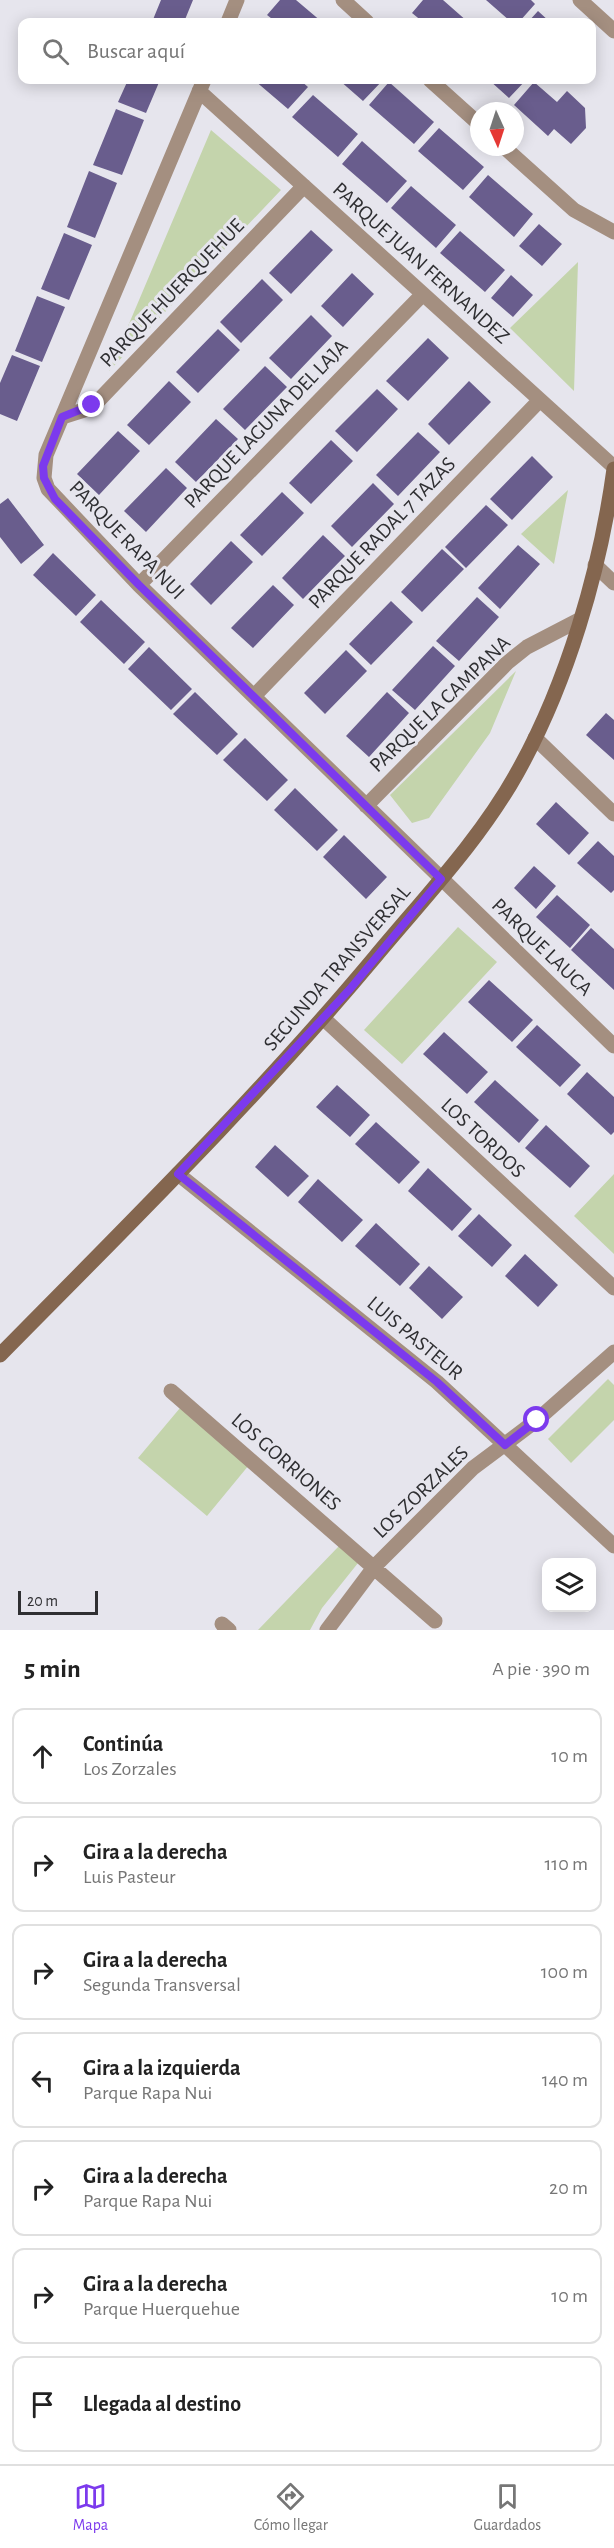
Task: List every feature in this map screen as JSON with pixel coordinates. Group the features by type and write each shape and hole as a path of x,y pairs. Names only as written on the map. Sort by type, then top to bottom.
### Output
{"street":[{"path":"230,18 237,0"},
{"path":"343,0 363,18"},
{"path":"580,0 614,31"},
{"path":"434,84 470,116"},
{"name":"PARQUE JUAN FERNANDEZ","path":"201,85 304,186 614,468"},
{"name":"PARQUE RAPA NUI","path":"201,85 43,466 48,489 139,585 441,879"},
{"path":"514,156 574,210 614,232"},
{"name":"PARQUE HUERQUEHUE","path":"62,417 84,410 99,400 304,186"},
{"name":"PARQUE LAGUNA DEL LAJA","path":"139,585 423,294"},
{"name":"PARQUE RADAL 7 TAZAS","path":"254,696 540,400"},
{"name":"SEGUNDA TRANSVERSAL","path":"0,1356 178,1174 323,1018 441,879 494,810 535,738 548,709 579,620 595,565 614,468"},
{"path":"595,565 614,583"},
{"name":"PARQUE LA CAMPANA","path":"366,806 507,663 527,647 579,620"},
{"path":"535,738 614,814"},
{"name":"PARQUE LAUCA","path":"441,879 614,1046"},
{"name":"LOS TORDOS","path":"323,1018 614,1288"},
{"name":"LUIS PASTEUR","path":"178,1174 437,1382 614,1546"},
{"name":"LOS ZORZALES","path":"327,1630 375,1566 473,1468 505,1445 614,1352"},
{"name":"LOS GORRIONES","path":"171,1390 375,1566 435,1621"}],"green space":[{"path":"211,130 281,190 109,371"},
{"path":"578,262 574,391 510,328"},
{"path":"568,490 554,564 521,534"},
{"path":"516,671 490,733 429,818 412,823 390,795"},
{"path":"458,927 497,962 402,1064 364,1030"},
{"path":"614,1174 614,1254 574,1216"},
{"path":"608,1379 614,1385 614,1420 571,1463 548,1439"},
{"path":"180,1408 249,1465 207,1516 138,1458"},
{"path":"339,1546 358,1563 322,1608 310,1630 258,1630"}],"building":[{"path":"161,0 193,0 186,18 154,18"},
{"path":"280,0 296,0 317,18 271,18 267,15"},
{"path":"423,0 443,0 463,18 418,18 412,13"},
{"path":"486,0 531,0 535,4 523,18 506,18"},
{"path":"538,11 546,18 532,18"},
{"path":"126,84 158,84 146,113 118,102"},
{"path":"259,84 305,84 308,87 288,109"},
{"path":"344,84 379,84 363,101"},
{"path":"387,84 391,84 434,122 414,144 369,105"},
{"path":"493,84 522,84 509,98"},
{"path":"532,84 536,84 557,102 567,91 585,108 586,128 571,144 554,129 548,136 524,114 524,102 517,102"},
{"path":"313,95 358,134 338,157 292,117"},
{"path":"116,109 144,120 122,175 93,165"},
{"path":"439,128 484,167 463,190 418,151"},
{"path":"362,141 407,181 387,203 342,164"},
{"path":"89,171 117,183 95,238 67,227"},
{"path":"488,175 533,214 514,237 469,197"},
{"path":"411,186 456,225 436,248 391,208"},
{"path":"539,224 562,244 542,266 519,246"},
{"path":"311,230 333,250 291,294 269,273"},
{"path":"460,231 505,270 485,292 440,253"},
{"path":"64,233 92,245 69,300 41,289"},
{"path":"352,273 374,294 343,327 321,306"},
{"path":"511,275 533,295 513,317 491,298"},
{"path":"262,279 283,300 241,343 220,322"},
{"path":"37,296 65,307 42,362 15,351"},
{"path":"311,315 332,336 291,379 269,358"},
{"path":"218,329 240,350 198,393 176,372"},
{"path":"428,338 449,358 408,401 386,381"},
{"path":"12,355 40,366 17,421 0,414 0,383"},
{"path":"265,366 287,387 245,430 223,409"},
{"path":"169,381 191,402 149,445 127,425"},
{"path":"469,381 491,402 449,445 428,424"},
{"path":"377,389 398,409 357,452 335,431"},
{"path":"216,419 238,439 196,482 175,462"},
{"path":"118,431 140,451 99,495 77,474"},
{"path":"418,432 440,452 398,496 376,475"},
{"path":"331,440 353,461 311,504 289,483"},
{"path":"532,456 553,477 512,520 490,499"},
{"path":"166,468 187,488 146,532 124,511"},
{"path":"373,483 394,504 352,547 331,526"},
{"path":"282,492 304,513 262,556 240,535"},
{"path":"8,498 44,545 21,564 0,537 0,504"},
{"path":"486,505 508,525 466,568 445,547"},
{"path":"323,535 345,556 303,599 282,578"},
{"path":"231,541 253,562 211,605 190,584"},
{"path":"518,545 540,564 500,609 478,588"},
{"path":"442,549 464,569 422,612 401,592"},
{"path":"53,553 96,595 76,616 33,575"},
{"path":"273,585 294,605 253,648 231,628"},
{"path":"477,597 499,617 459,661 436,641"},
{"path":"101,600 145,642 124,664 80,622"},
{"path":"391,601 413,622 371,665 349,644"},
{"path":"433,646 455,666 415,710 392,690"},
{"path":"149,647 192,689 171,710 128,669"},
{"path":"346,650 367,671 325,714 304,693"},
{"path":"195,692 238,734 217,755 173,714"},
{"path":"387,692 409,713 369,757 346,736"},
{"path":"606,713 614,720 614,760 586,735"},
{"path":"245,738 288,780 267,801 223,760"},
{"path":"295,788 338,830 317,851 274,810"},
{"path":"556,802 589,833 569,855 536,824"},
{"path":"344,835 387,877 366,899 323,857"},
{"path":"598,841 614,856 614,890 611,893 577,863"},
{"path":"534,866 556,886 536,909 514,888"},
{"path":"557,895 590,925 570,948 536,917"},
{"path":"591,928 614,949 614,990 571,950"},
{"path":"489,980 533,1020 512,1042 468,1002"},
{"path":"537,1025 581,1065 560,1087 516,1047"},
{"path":"444,1032 488,1072 467,1094 423,1054"},
{"path":"587,1072 614,1097 614,1132 611,1135 567,1094"},
{"path":"495,1080 539,1120 519,1143 474,1102"},
{"path":"337,1085 370,1115 350,1137 316,1107"},
{"path":"376,1122 420,1162 399,1184 355,1144"},
{"path":"546,1125 590,1166 570,1188 525,1148"},
{"path":"275,1145 309,1176 288,1197 255,1167"},
{"path":"428,1168 472,1209 452,1231 408,1191"},
{"path":"318,1179 363,1220 342,1242 298,1202"},
{"path":"479,1214 512,1245 492,1267 458,1236"},
{"path":"376,1223 420,1264 400,1286 355,1246"},
{"path":"525,1254 558,1285 538,1307 505,1276"},
{"path":"429,1266 463,1297 442,1319 409,1288"}],"route":[{"path":"92,405 62,417 46,455 43,466 44,478 55,499 139,585 441,879 350,989 178,1174 401,1352 505,1445 537,1420"}]}
